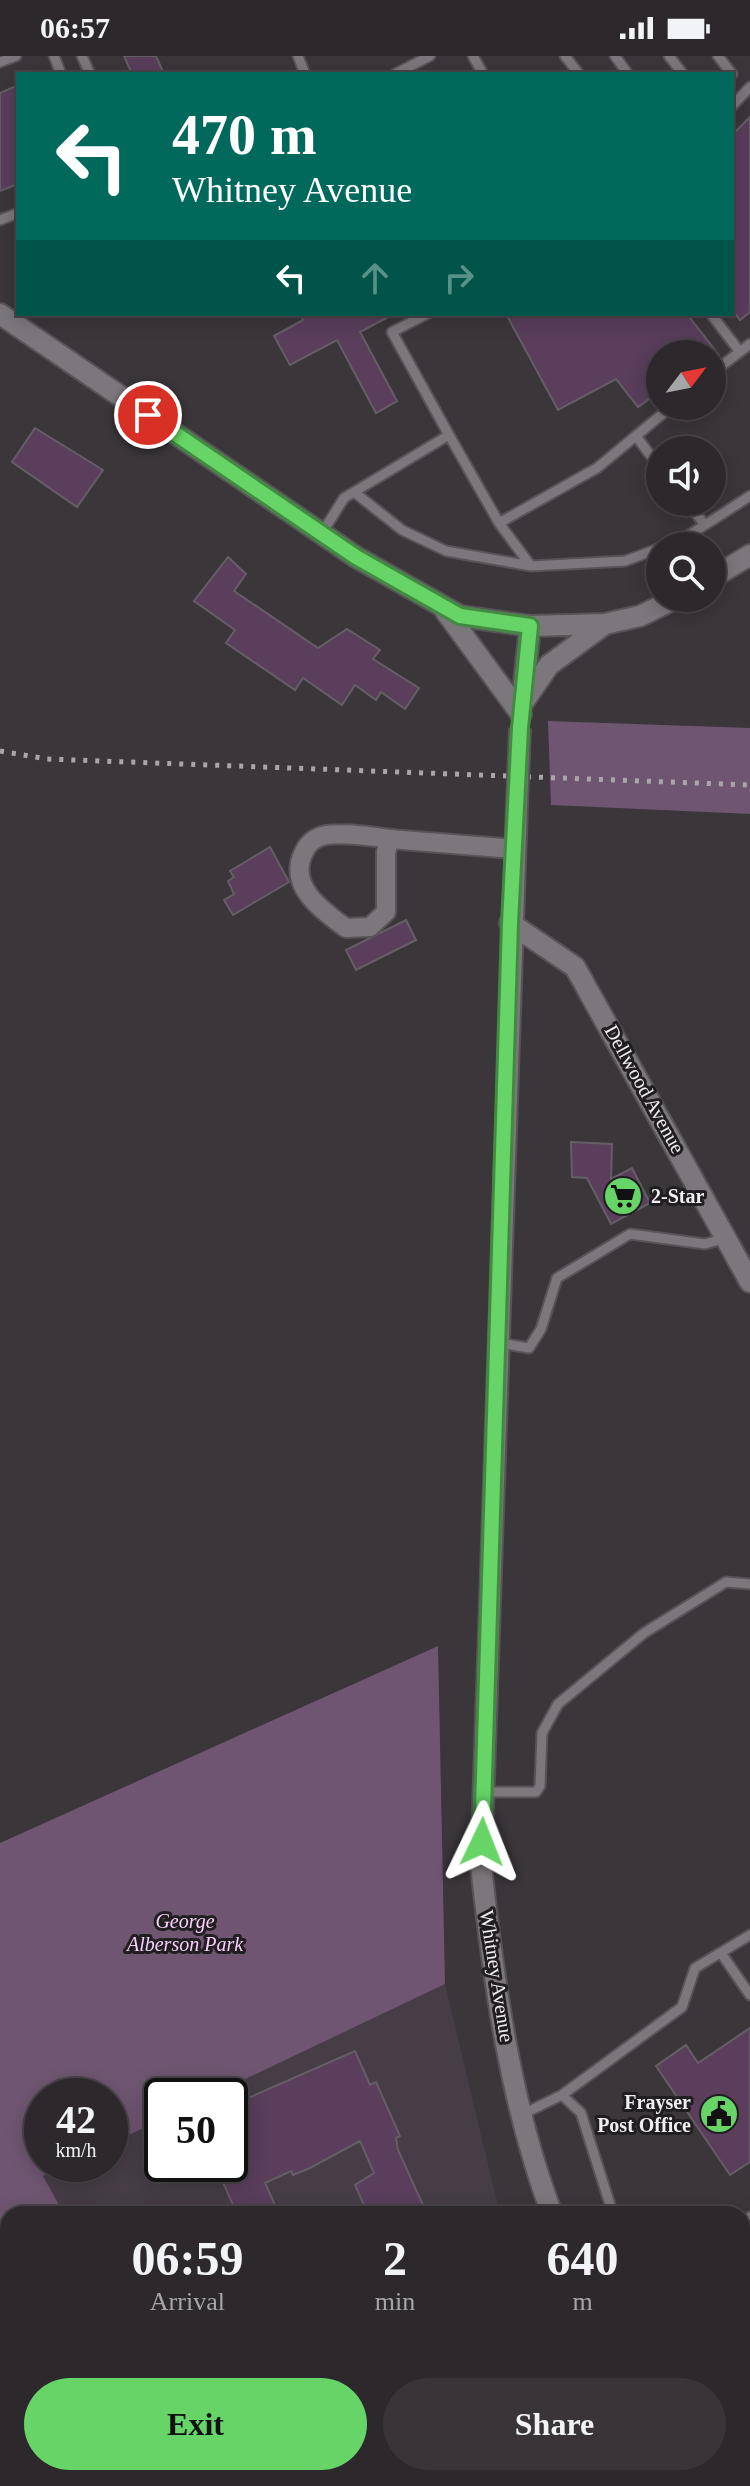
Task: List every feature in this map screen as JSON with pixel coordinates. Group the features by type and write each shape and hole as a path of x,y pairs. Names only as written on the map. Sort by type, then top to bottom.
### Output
{"main road":[{"path":"0,314 322,533 460,616 530,626 605,624 648,612"},
{"path":"726,570 750,555"},
{"path":"441,606 521,715"},
{"path":"521,715 537,678 549,665 605,624"},
{"name":"Whitney Avenue","path":"530,626 521,715 510,923 481,1866 496,1993 535,2169 549,2206"},
{"name":"Dellwood Avenue","path":"510,923 575,967 750,1282"}],"street":[{"path":"390,839 386,852 386,912 370,927 346,928 313,902 301,884 301,858 308,844 323,835 390,839 515,849"}],"lane":[{"path":"0,62 16,56"},
{"path":"399,72 430,56"},
{"path":"565,56 577,72"},
{"path":"669,56 681,72"},
{"path":"718,56 730,72"},
{"path":"734,104 748,89"},
{"path":"422,316 392,332 499,523 531,566"},
{"path":"713,316 740,352"},
{"path":"726,362 750,344"},
{"path":"499,523 597,468 655,420"},
{"path":"322,533 344,498 449,435"},
{"path":"636,436 646,449"},
{"path":"354,492 402,530 446,551 531,566 625,561 646,553"},
{"path":"691,532 750,496"},
{"path":"698,516 705,525"},
{"path":"497,1342 529,1348 541,1329 557,1278 630,1234 705,1244 726,1238"},
{"path":"483,1792 536,1792 540,1786 542,1733 558,1704 654,1626 726,1582 750,1584"},
{"path":"523,2114 562,2095 682,2007 695,1968 750,1935"},
{"path":"721,1953 750,1995"},
{"path":"562,2095 581,2113 610,2206"}],"shaded area":[{"path":"445,1984 498,2206 60,2206 46,2182 128,2182 128,2135 144,2128 144,2182 248,2182 248,2078"}],"green space":[{"path":"548,721 750,728 750,814 551,805"},
{"name":"George Alberson Park","path":"438,1646 445,1984 248,2078 144,2078 144,2128 128,2135 128,2078 24,2078 24,2182 46,2182 60,2206 0,2206 0,1843"}],"building":[{"path":"124,56 156,56 163,72 131,72"},
{"path":"16,86 16,185 0,191 0,93"},
{"path":"750,117 750,312 740,320 734,312 734,133"},
{"path":"301,316 390,316 360,332 397,401 376,413 337,340 290,365 274,336 303,320"},
{"path":"507,316 689,316 707,340 646,340 646,401 638,407 616,379 558,410"},
{"path":"35,428 103,470 77,507 12,462"},
{"path":"228,557 246,574 234,591 318,648 347,629 380,650 373,659 419,688 405,709 381,692 376,700 355,685 342,705 303,678 295,690 226,643 235,630 194,601"},
{"path":"270,847 289,882 233,915 224,900 234,894 228,881 234,877 230,871"},
{"path":"406,920 416,940 356,970 346,950"},
{"path":"571,1142 612,1144 611,1179 632,1168 650,1203 611,1224 587,1178 572,1177"},
{"name":"Frayser Post Office","path":"750,2028 750,2162 730,2175 656,2066 686,2045 698,2063"},
{"path":"355,2051 370,2085 376,2082 400,2136 396,2138 398,2150 423,2206 364,2206 355,2185 374,2173 360,2141 310,2168 293,2175 291,2171 265,2183 275,2206 233,2206 223,2182 248,2182 248,2098"}],"railway":[{"path":"0,751 47,759 750,785"}],"place":[{"name":"2-Star","path":"623,1196"},
{"name":"Frayser Post Office","path":"719,2114"}],"route":[{"path":"148,415 356,557 460,616 530,626 520,728 510,923 482,1842"}]}
